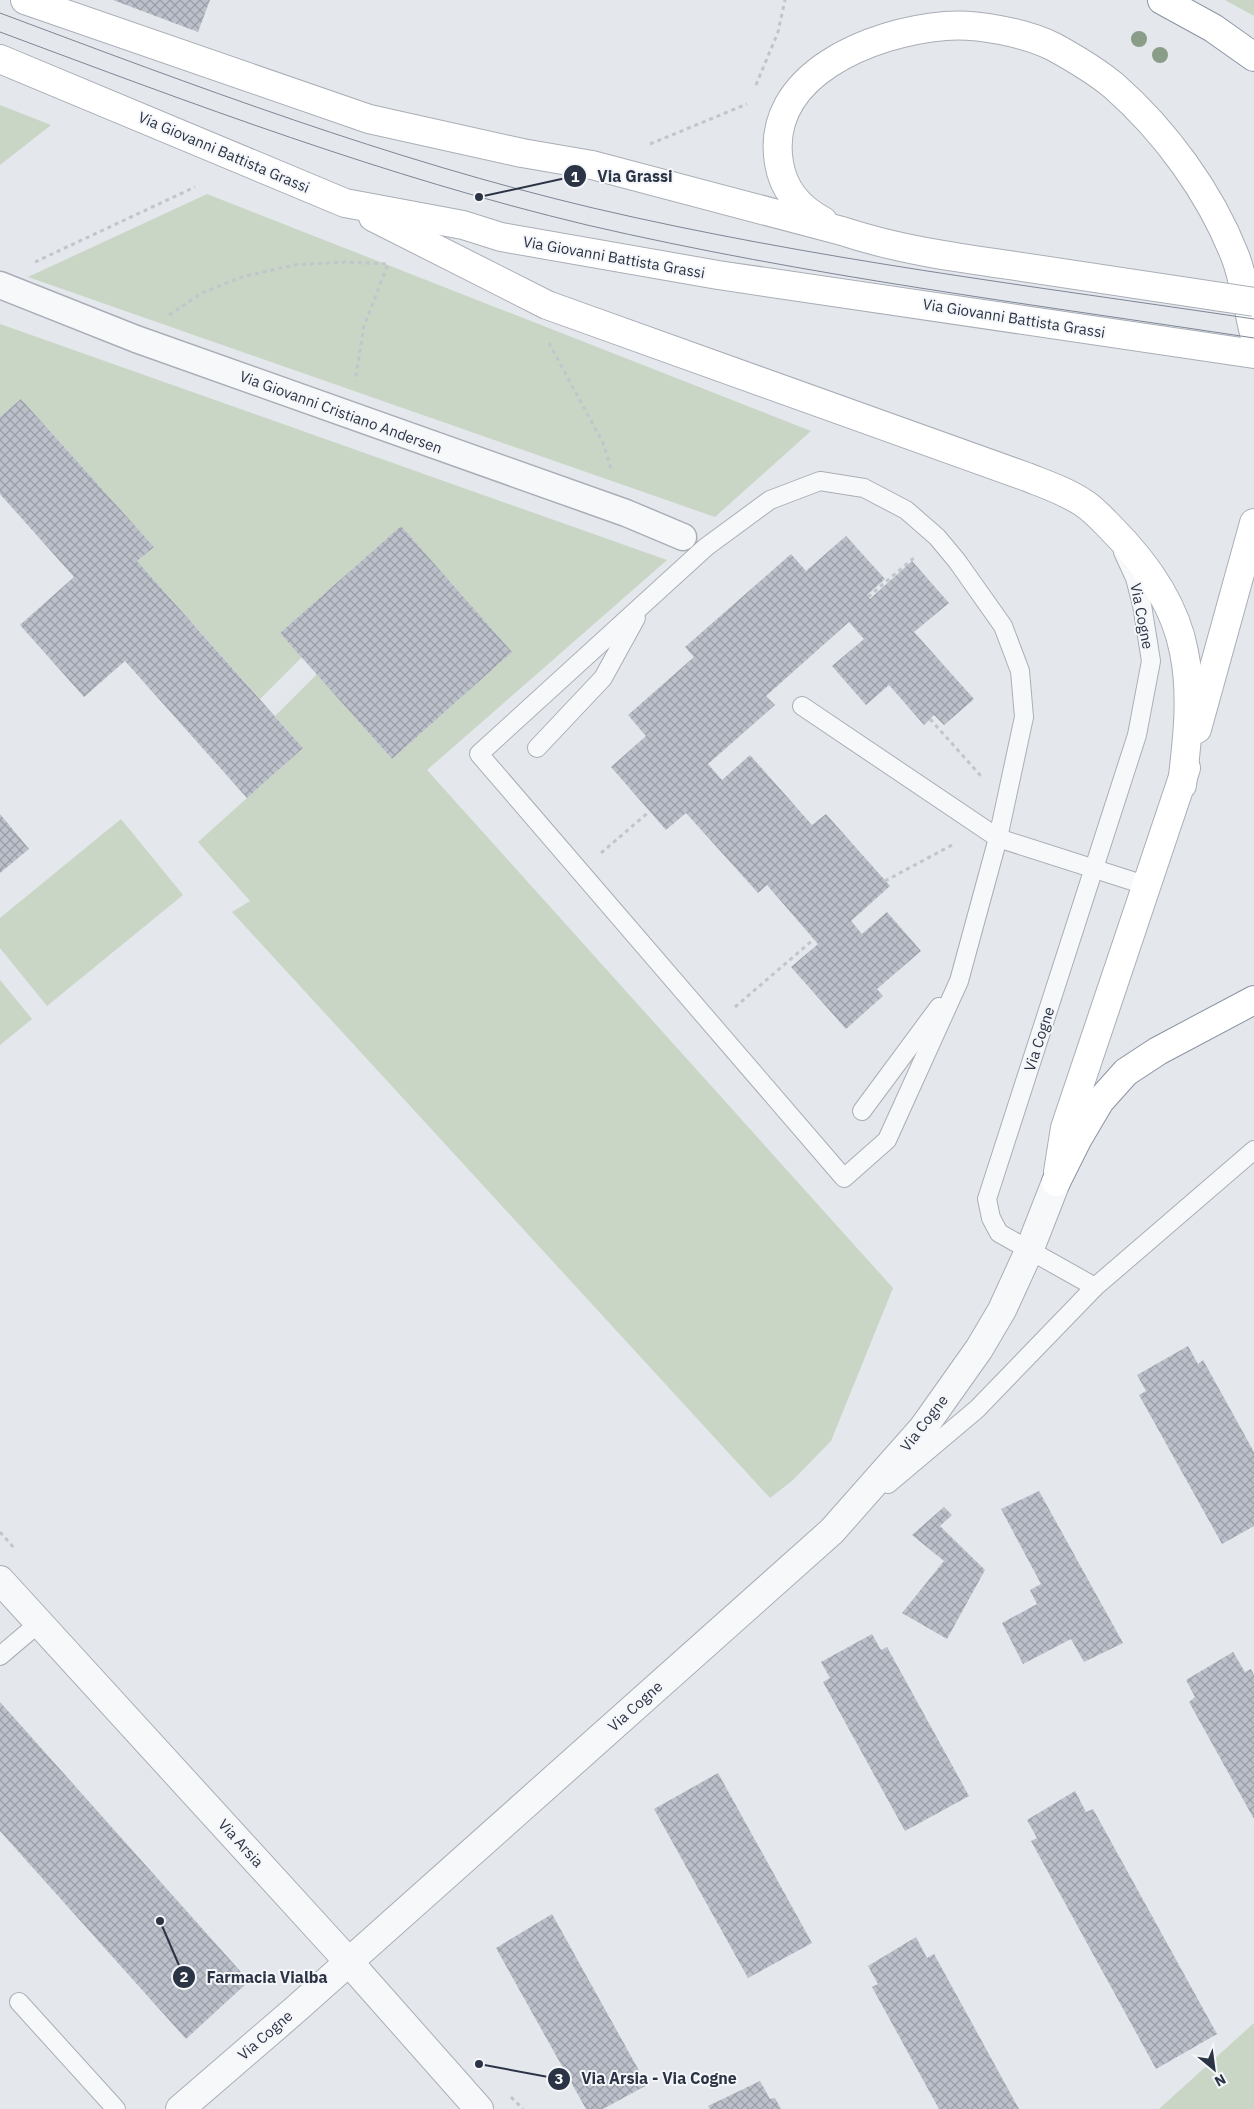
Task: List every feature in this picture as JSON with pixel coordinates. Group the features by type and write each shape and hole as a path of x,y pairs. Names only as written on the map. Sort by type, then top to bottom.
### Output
{"main road":[{"path":"25,0 368,119 522,153 592,165 918,252 1254,302"},
{"path":"1162,0 1213,28 1254,57"},
{"path":"842,231 801,207 781,175 777,152 782,114 806,80 833,60 873,43 907,32 946,26 983,28 1020,35 1052,46 1112,85 1145,117 1178,156 1222,225 1232,250 1254,333"},
{"name":"Via Giovanni Battista Grassi","path":"0,59 345,203 463,225 501,237 709,273 1254,354"},
{"path":"345,203 547,305 1059,489 1086,504 1130,547 1150,572 1168,603 1178,629 1185,653 1188,727 1182,785"},
{"path":"1056,1182 1065,1128 1182,785 1254,523"},
{"path":"1056,1182 1077,1140 1100,1102 1126,1072 1158,1051 1254,1000"}],"street":[{"name":"Via Giovanni Cristiano Andersen","path":"0,286 136,339 626,513 683,537"},
{"name":"Via Cogne","path":"180,2109 832,1531 923,1428 979,1349 1002,1310 1029,1250 1056,1182"},
{"name":"Via Arsia","path":"0,1580 348,1960 479,2109"}],"lane":[{"path":"820,481 864,488 906,510 937,537 957,561 1004,626 1020,671 1024,717 1005,803 990,833 958,981 887,1140 844,1178 479,754 644,605 706,547 770,500 820,481"},
{"name":"Via Cogne","path":"1029,1250 998,1233 991,1218 987,1199 1137,735 1151,660 1142,605 1135,578 1122,551 1100,517"},
{"path":"537,748 603,678 644,605"},
{"path":"802,706 990,833 1148,886"},
{"path":"862,1111 958,981"},
{"path":"832,1531 977,1409 1095,1287 1254,1150"},
{"path":"1029,1250 1095,1287"},
{"path":"0,1656 39,1623"},
{"path":"19,2002 116,2109"}],"path":[{"path":"756,85 778,32 785,0"},
{"path":"645,146 747,104"},
{"path":"27,265 195,187"},
{"path":"136,339 202,292 242,277 294,265 345,262 388,264 364,326 353,390 353,417"},
{"path":"546,338 603,444 626,513"},
{"path":"868,597 937,537"},
{"path":"930,719 1005,803"},
{"path":"580,872 650,811"},
{"path":"886,882 990,833"},
{"path":"713,1026 814,939"},
{"path":"0,1532 16,1550"}],"green space":[{"path":"1225,0 1254,0 1254,16"},
{"path":"0,105 51,125 0,165"},
{"path":"207,194 811,431 715,517 28,277"},
{"path":"0,324 667,560 427,770 893,1288 831,1441 793,1480 770,1498 232,912 250,901 198,842 303,748 275,716 317,674 392,759 512,652 401,526 280,633 302,657 260,699 137,561 154,547 21,399 0,417"},
{"path":"121,819 183,895 47,1006 0,948 0,918"},
{"path":"0,980 32,1019 0,1045"},
{"path":"1254,2023 1254,2109 1159,2109"}],"building":[{"path":"113,0 210,0 198,32"},
{"path":"21,399 154,547 137,561 303,748 247,798 125,661 84,697 20,625 74,577 0,494 0,417"},
{"path":"401,526 512,652 392,759 280,633"},
{"path":"846,536 885,579 867,595 870,599 912,561 949,603 914,632 974,699 944,725 934,715 924,725 889,685 866,705 832,666 864,639 849,622 766,696 775,705 708,764 722,780 750,755 812,825 826,814 890,886 851,921 862,934 887,912 921,951 877,989 883,996 846,1029 791,967 818,944 767,885 758,893 686,813 666,830 611,767 646,736 628,715 694,657 685,647 791,554 806,571"},
{"path":"0,814 29,849 0,873"},
{"path":"1188,1346 1198,1364 1203,1360 1254,1452 1254,1526 1222,1544 1139,1395 1146,1391 1137,1375"},
{"path":"1039,1491 1123,1643 1084,1662 1071,1639 1023,1664 1002,1623 1037,1604 1030,1590 1041,1584 1001,1509"},
{"path":"944,1507 952,1515 940,1526 985,1570 947,1639 902,1613 944,1561 912,1535"},
{"path":"872,1634 881,1650 887,1647 969,1796 905,1831 823,1682 830,1678 821,1662"},
{"path":"1233,1652 1245,1672 1251,1669 1254,1675 1254,1819 1189,1702 1195,1697 1186,1680"},
{"path":"0,1702 249,1981 186,2039 0,1831"},
{"path":"718,1773 812,1943 748,1978 654,1809"},
{"path":"1075,1791 1086,1812 1093,1809 1217,2034 1156,2069 1031,1841 1037,1838 1027,1820"},
{"path":"552,1914 647,2085 603,2109 586,2109 496,1948"},
{"path":"916,1937 927,1958 934,1954 1019,2109 939,2109 872,1987 878,1984 868,1966"},
{"path":"760,2081 770,2099 775,2098 781,2109 710,2109 708,2106"}],"tram line":[{"path":"0,13 146,68 294,120 442,168 593,208 675,226 840,257 1254,319"},
{"path":"0,32 291,138 438,185 587,225 670,243 836,274 1254,338"}],"place":[{"name":"Via Grassi","path":"479,197"},
{"name":"Farmacia Vialba","path":"160,1921"},
{"name":"Via Arsia - Via Cogne","path":"479,2064"}]}
